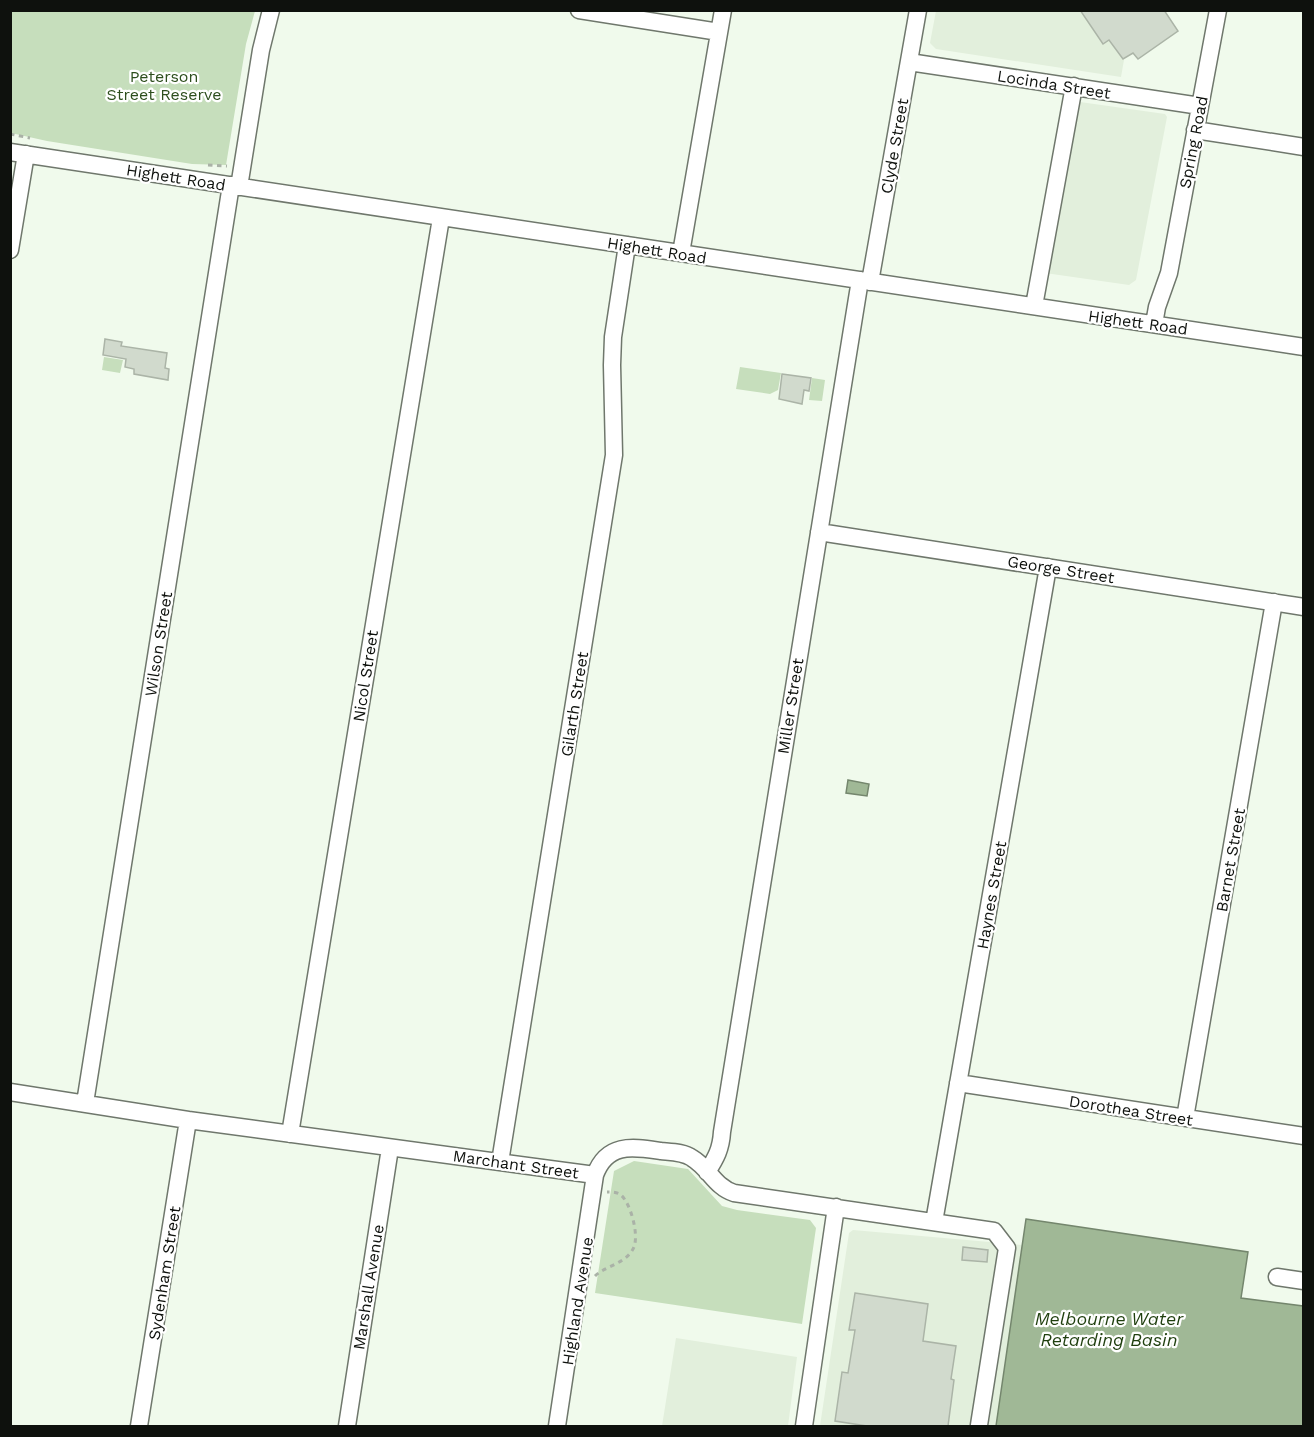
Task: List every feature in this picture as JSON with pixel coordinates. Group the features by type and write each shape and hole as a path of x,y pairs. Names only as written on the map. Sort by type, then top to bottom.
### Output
{"street":[{"name":"Wilson Street","path":"85,1103 235,186 271,10"},
{"path":"579,10 719,32"},
{"path":"681,253 723,10"},
{"name":"Clyde Street","path":"865,281 918,10"},
{"name":"Spring Road","path":"1160,325 1170,292 1168,273 1218,10"},
{"name":"Locinda Street","path":"909,62 1200,106"},
{"path":"1034,306 1074,87"},
{"path":"1195,130 1304,147"},
{"name":"Highett Road","path":"18,153 1304,347"},
{"path":"10,250 18,153"},
{"name":"Nicol Street","path":"290,1134 441,218"},
{"name":"Gilarth Street","path":"500,1162 614,454 613,337 627,245"},
{"name":"Miller Street","path":"707,1172 722,1144 722,1132 819,531 865,281"},
{"name":"George Street","path":"819,531 1304,607"},
{"name":"Haynes Street","path":"934,1222 1048,567"},
{"name":"Barnet Street","path":"1185,1118 1274,602"},
{"name":"Dorothea Street","path":"958,1083 1304,1136"},
{"name":"Marchant Street","path":"10,1092 189,1120 500,1162 594,1183 598,1167 607,1156 625,1148 664,1151 693,1158"},
{"name":"Sydenham Street","path":"139,1426 189,1120"},
{"path":"722,1132 693,1158 719,1186 734,1193 994,1231 1007,1248 979,1425"},
{"name":"Marshall Avenue","path":"346,1426 390,1148"},
{"name":"Highland Avenue","path":"557,1426 594,1183"},
{"path":"804,1426 836,1208"},
{"path":"1277,1277 1304,1281"}],"path":[{"path":"594,1183 622,1197 633,1220 635,1239 633,1250 624,1259 596,1274"}],"shaded area":[{"path":"936,11 1106,11 1109,40 1124,60 1121,77 936,49 930,43"},
{"path":"1080,102 1165,114 1167,117 1136,280 1129,285 1045,273 1075,105"},
{"path":"853,1230 1023,1245 996,1426 820,1426 849,1233"},
{"path":"676,1338 797,1357 788,1426 662,1426"}],"green space":[{"name":"Peterson Street Reserve","path":"10,11 255,11 246,44 226,165 192,164 47,141 11,133"},
{"path":"104,357 123,360 120,373 102,370"},
{"path":"740,367 781,373 778,390 770,394 736,389"},
{"path":"812,378 825,380 822,401 809,400"},
{"path":"634,1161 688,1169 722,1206 810,1220 816,1228 802,1324 595,1293 614,1171"}],"water":[{"path":"848,780 869,784 867,796 846,793"},
{"name":"Melbourne Water Retarding Basin","path":"1026,1219 1248,1252 1241,1298 1303,1306 1303,1426 996,1426"}],"building":[{"path":"1080,10 1164,10 1178,31 1138,59 1133,53 1123,59 1109,40 1103,44"},
{"path":"105,339 122,342 121,346 167,353 165,368 169,369 168,380 134,374 134,369 125,367 126,359 103,355"},
{"path":"782,374 811,378 809,391 804,390 802,404 779,399"},
{"path":"963,1247 988,1250 987,1262 962,1260"},
{"path":"855,1293 928,1304 923,1341 956,1346 948,1426 867,1426 835,1421 842,1372 848,1373 855,1330 849,1330"}]}
